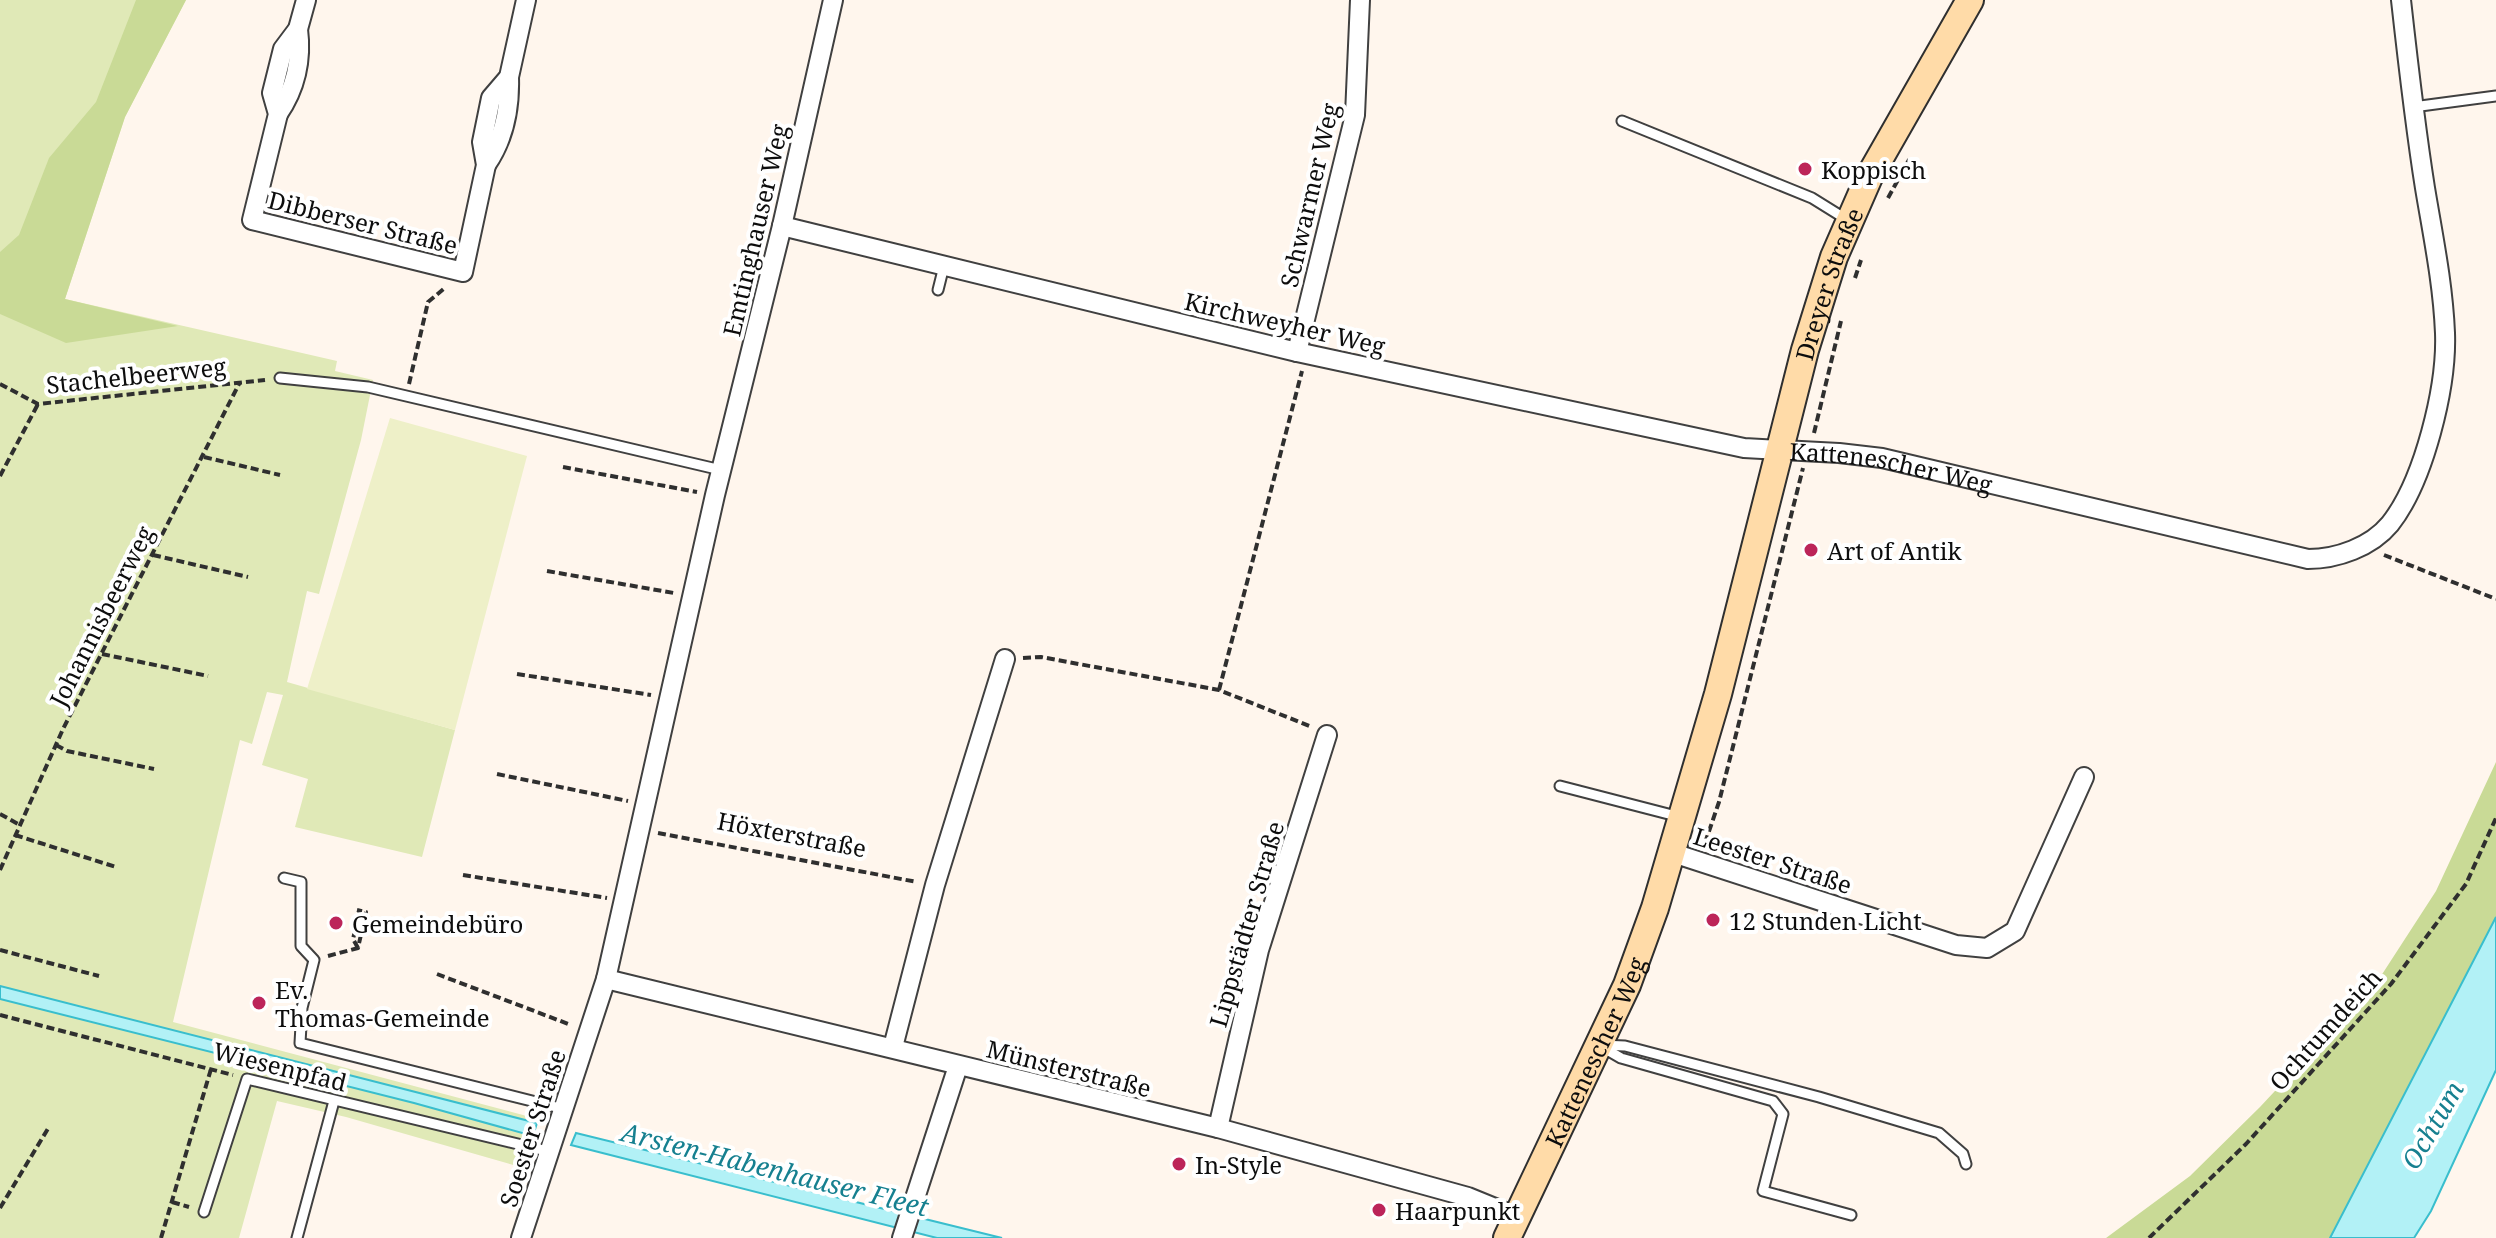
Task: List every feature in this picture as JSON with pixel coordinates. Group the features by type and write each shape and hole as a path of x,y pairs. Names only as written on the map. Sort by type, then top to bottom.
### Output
{"street":[{"name":"Dibberser Straße","path":"306,0 298,29 283,49 279,63 272,93 278,114 252,220 463,272 486,165 482,142 491,98 509,77 526,0"},
{"name":"Emtinghauser Weg","path":"721,470 782,226 833,0"},
{"name":"Schwarmer Weg","path":"1302,353 1355,115 1360,0"},
{"name":"Dreyer Straße","path":"1780,451 1805,350 1834,257 1849,221 1883,150 1970,0"},
{"name":"Kattenescher Weg","path":"1512,1227 1627,985 1673,853 1718,694 1780,451 1882,458 2308,559 2328,559 2359,546 2389,525 2400,508 2424,452 2444,380 2445,333 2440,286 2413,107 2401,0"},
{"name":"Kirchweyher Weg","path":"782,226 1302,353 1744,448 1780,451"},
{"name":"Soester Straße","path":"521,1238 606,979 721,470"},
{"path":"893,1047 935,885 1005,659"},
{"name":"Lippstädter Straße","path":"1218,1128 1259,950 1327,735"},
{"name":"Leester Straße","path":"1673,853 1956,945 1987,948 2015,931 2084,777"},
{"name":"Münsterstraße","path":"606,979 1218,1128 1468,1197 1512,1227"},
{"path":"905,1227 958,1066"}],"lane":[{"path":"2413,107 2496,96"},
{"path":"1622,121 1812,198 1849,221"},
{"path":"938,290 944,265"},
{"path":"280,378 368,387 721,470"},
{"path":"1560,786 1683,819"},
{"path":"284,878 301,882 301,946 314,960 302,1008 300,1043 564,1109"},
{"path":"1599,1045 1625,1046 1819,1097 1939,1133 1963,1154 1966,1164"},
{"path":"1599,1045 1621,1058 1773,1101 1783,1114 1763,1191 1851,1215"},
{"path":"204,1212 247,1079"},
{"name":"Wiesenpfad","path":"247,1079 551,1152"},
{"path":"297,1238 334,1101"}],"path":[{"path":"407,396 428,302 463,272"},
{"path":"1219,690 1302,353"},
{"name":"Stachelbeerweg","path":"0,384 38,404 280,378"},
{"name":"Johannisbeerweg","path":"0,870 56,745 240,382"},
{"path":"0,476 38,404"},
{"path":"203,457 280,475"},
{"path":"563,467 715,495"},
{"path":"2359,546 2496,599"},
{"path":"153,555 248,577"},
{"path":"547,571 693,596"},
{"path":"102,654 208,676"},
{"path":"1005,659 1041,657 1219,690 1301,720 1327,735"},
{"path":"517,674 669,698"},
{"path":"56,745 67,751 154,769"},
{"path":"497,774 646,804"},
{"path":"0,814 20,825"},
{"name":"Ochtumdeich","path":"2149,1238 2246,1144 2391,984 2466,884 2496,818"},
{"name":"Höxterstraße","path":"640,830 935,885"},
{"path":"15,835 116,867"},
{"path":"463,875 625,901"},
{"path":"314,960 358,948 366,912 358,910"},
{"path":"0,950 99,976"},
{"name":"Soester Straße","path":"437,974 588,1032"},
{"name":"Wiesenpfad","path":"0,1015 247,1079"},
{"path":"161,1238 211,1069"},
{"path":"0,1208 49,1127"}],"green space":[{"path":"0,0 186,0 125,117 65,299 337,361 335,371 373,380 361,440 319,594 307,591 287,682 455,730 422,857 295,827 308,779 262,765 283,695 267,692 252,744 240,740 173,1022 538,1119 524,1168 346,1117 277,1101 239,1238 0,1238"},
{"path":"136,0 186,0 125,117 65,299 178,326 66,343 0,314 0,252 19,235 49,158 96,102"},
{"path":"390,418 527,456 455,730 307,689"},
{"path":"2496,762 2496,917 2330,1238 2106,1238 2190,1176 2260,1107 2379,979 2436,891"}],"water":[{"name":"Ochtum","path":"2496,917 2496,1070 2431,1211 2414,1238 2330,1238"},
{"path":"0,986 537,1123 533,1136 0,999"},
{"path":"576,1133 1002,1238 937,1238 571,1145"}],"place":[{"name":"Koppisch","path":"1805,169"},
{"name":"Art of Antik","path":"1811,550"},
{"name":"12 Stunden Licht","path":"1713,920"},
{"name":"Gemeindebüro","path":"336,923"},
{"name":"Ev. Thomas-Gemeinde","path":"259,1003"},
{"name":"In-Style","path":"1179,1164"},
{"name":"Haarpunkt","path":"1379,1210"}],"water label":[{"name":"Arsten-Habenhauser Fleet","path":"775,1169"}]}
